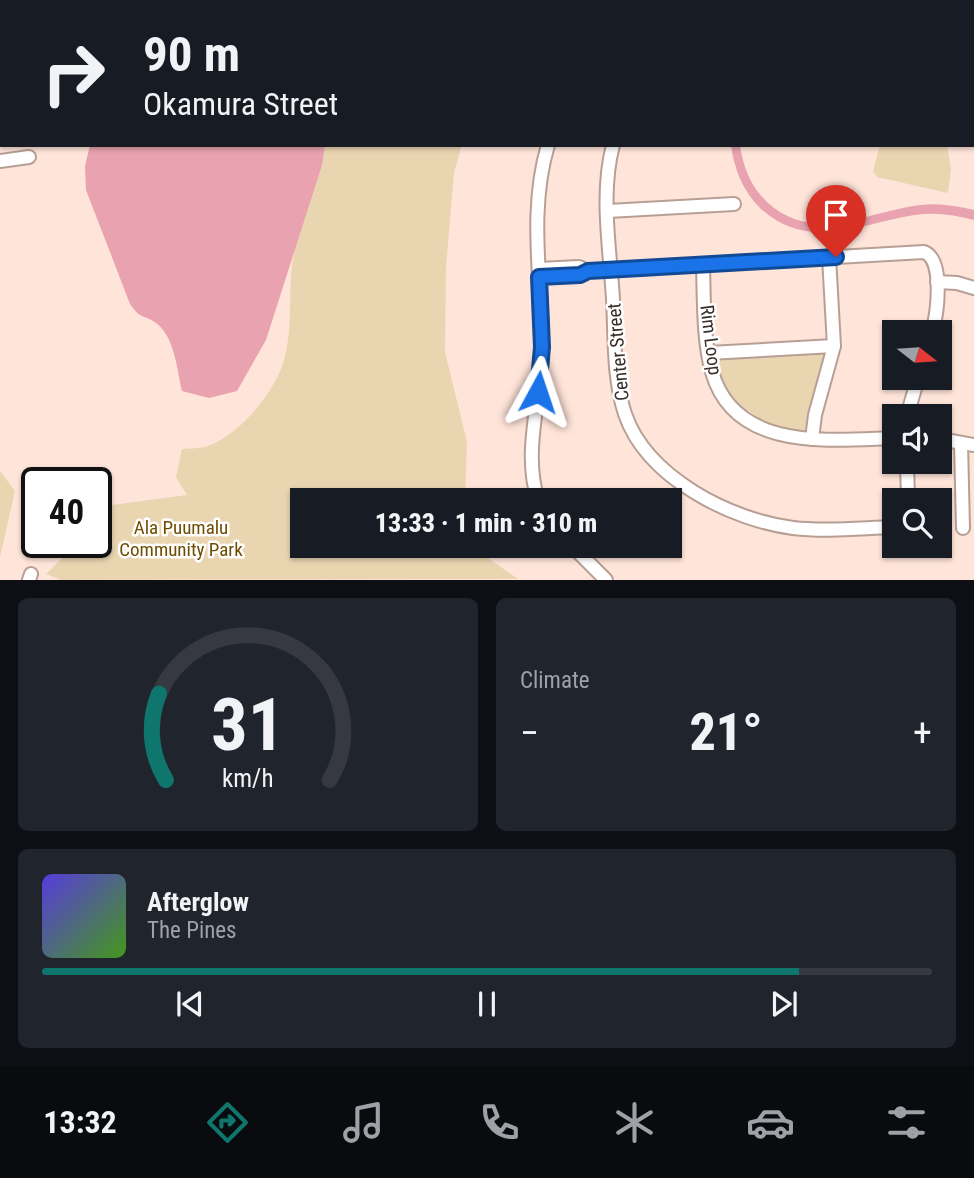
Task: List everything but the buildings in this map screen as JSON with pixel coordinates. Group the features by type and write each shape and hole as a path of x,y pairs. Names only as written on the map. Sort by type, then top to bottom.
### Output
{"street":[{"path":"536,488 531,458 541,376 537,207 539,180 547,147"},
{"name":"Center Street","path":"613,147 608,169 608,211 618,381 621,401 633,432 659,464 681,483 707,500 751,520 796,528 882,527"},
{"path":"0,162 29,156"},
{"path":"608,211 725,201"},
{"path":"539,273 579,267 588,271 612,270 924,252 934,260 937,282 935,320"},
{"path":"811,439 813,422 834,346 830,257"},
{"name":"Rim Loop","path":"703,265 709,353 716,382 723,397 734,410 748,421 775,433 796,438 882,438"},
{"path":"937,282 957,283 974,288"},
{"path":"709,353 834,346"},
{"path":"963,528 968,444"},
{"path":"584,558 606,579"}],"green space":[{"name":"Ala Puumalu Community Park","path":"325,147 461,147 454,173 446,267 445,352 467,442 465,488 290,488 290,558 488,558 518,579 61,580 46,574 63,558 112,558 112,505 187,495 176,477 182,449 205,447 220,440 244,422 265,398 280,372 287,347 294,253"},
{"path":"879,147 947,147 951,169 948,193 877,177 873,171"},
{"path":"834,346 812,431 780,427 747,412 727,392 719,371 716,352"},
{"path":"0,471 15,491 0,557"}],"shaded area":[{"path":"90,147 325,147 322,165 266,340 237,391 209,398 182,391 174,354 167,337 156,323 140,315 130,304 86,190 85,166"},
{"path":"731,147 740,147 749,176 761,196 785,215 803,221 842,222 901,208 934,204 974,210 974,220 922,214 835,231 797,229 778,222 760,208 740,179"}],"route":[{"path":"538,392 542,347 539,277 580,275 588,271 836,257"}]}
